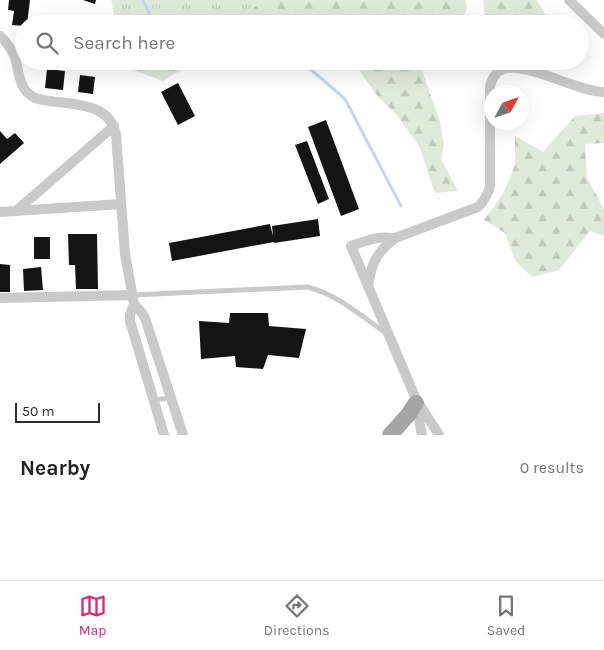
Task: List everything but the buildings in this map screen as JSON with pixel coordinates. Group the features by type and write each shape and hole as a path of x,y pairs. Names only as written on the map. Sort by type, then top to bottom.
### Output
{"main road":[{"path":"390,435 408,415 416,401"}],"street":[{"path":"570,0 585,15"},
{"path":"589,19 604,34"},
{"path":"0,36 12,50 15,60"},
{"path":"18,70 23,86 30,95 40,100 94,108 106,115 114,126 125,254 134,300 145,318 183,435"},
{"path":"368,287 373,264 384,247 395,238 478,207 485,201 490,186 490,86 496,73 503,70"},
{"path":"529,70 590,90 604,92"},
{"path":"16,211 114,126"},
{"path":"0,212 121,204"},
{"path":"395,238 374,238 351,246 416,401 439,435"},
{"path":"0,298 134,300"},
{"path":"134,300 130,321 164,435"},
{"path":"416,401 422,435"}],"lane":[{"path":"134,300 307,286 332,295 389,335"},
{"path":"154,400 171,398"}],"green space":[{"path":"111,0 263,0 244,15 114,15"},
{"path":"263,0 465,0 467,7 465,15 244,15"},
{"path":"483,0 537,0 546,15 485,15"},
{"path":"133,70 181,70 163,81"},
{"path":"359,70 422,70 440,121 444,146 441,159 458,191 435,193 419,146 397,115 378,97"},
{"path":"604,113 604,143 585,144 587,178 604,209 604,236 590,231 559,270 532,277 516,262 505,233 484,220 503,194 515,165 515,136 543,152 575,116"}],"waterway":[{"path":"143,0 150,15"},
{"path":"311,70 345,99 401,206"}]}
